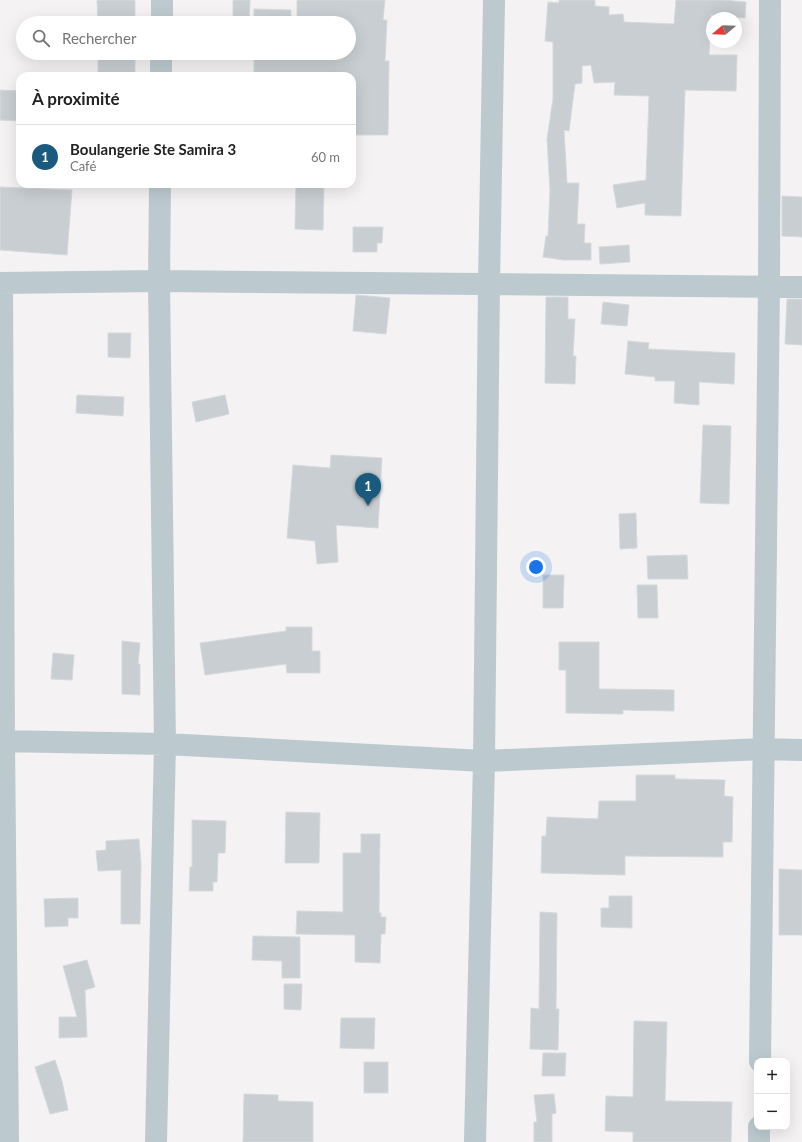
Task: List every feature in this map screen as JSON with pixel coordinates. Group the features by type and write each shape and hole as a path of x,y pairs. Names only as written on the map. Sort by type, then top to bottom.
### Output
{"street":[{"path":"162,0 162,16"},
{"path":"475,1142 484,761 489,284 494,0"},
{"path":"760,1058 769,286 770,0"},
{"path":"161,60 161,72"},
{"path":"156,1142 165,744 158,281 160,188"},
{"path":"8,1142 2,741 1,283 158,281 802,287"},
{"path":"2,741 165,744 484,761 763,749 802,750"},
{"path":"759,1130 759,1142"}],"building":[{"path":"97,0 135,0 135,16 98,16"},
{"path":"233,0 250,0 249,16 233,16"},
{"path":"297,0 385,0 383,20 387,20 385,61 389,61 388,135 356,135 356,72 254,72 254,60 356,60 356,16 297,16"},
{"path":"559,0 595,0 595,6 609,7 609,15 623,14 624,22 674,24 676,0 723,0 746,2 745,18 742,18 742,12 706,12 706,48 709,48 709,55 737,55 736,91 685,90 681,216 645,215 645,203 617,208 613,185 646,180 649,96 614,95 615,82 594,83 591,65 582,66 582,83 575,84 569,131 564,130 567,183 579,183 577,224 585,224 584,243 591,243 591,260 564,260 543,257 546,236 548,236 550,190 547,139 553,99 553,42 545,41 548,2 559,3"},
{"path":"254,9 291,10 291,16 254,16"},
{"path":"98,60 135,60 135,72 98,72"},
{"path":"0,90 16,91 16,121 0,120"},
{"path":"0,187 72,190 67,255 0,250"},
{"path":"296,188 324,188 323,230 295,229"},
{"path":"782,196 802,197 802,237 782,236"},
{"path":"353,227 383,227 382,243 377,243 377,252 353,252"},
{"path":"629,245 630,262 600,264 599,247"},
{"path":"356,295 390,298 386,334 353,331"},
{"path":"546,297 568,297 568,319 575,319 573,356 576,356 575,384 545,383"},
{"path":"787,299 802,299 802,345 785,344"},
{"path":"603,302 629,305 627,326 601,324"},
{"path":"108,333 131,333 130,358 108,357"},
{"path":"628,341 649,343 648,349 735,353 734,384 699,382 699,405 674,403 675,381 655,381 655,377 625,374"},
{"path":"77,395 124,397 123,416 76,413"},
{"path":"225,395 229,414 196,422 192,402"},
{"path":"703,425 731,426 729,504 700,503"},
{"path":"331,455 382,458 378,528 336,525 338,562 317,564 315,541 287,538 293,465 330,468"},
{"path":"636,513 637,548 620,549 619,514"},
{"path":"687,555 688,579 648,579 647,556"},
{"path":"543,575 564,575 563,608 543,608"},
{"path":"637,585 657,585 658,618 638,618"},
{"path":"286,627 312,627 312,651 320,651 320,673 287,673 286,664 205,675 200,643 286,631"},
{"path":"122,641 140,643 138,664 140,664 140,695 122,694"},
{"path":"559,642 599,642 599,689 674,690 674,711 623,710 623,714 566,713 566,670 559,670"},
{"path":"53,653 74,655 72,680 51,679"},
{"path":"636,775 675,775 675,779 725,780 724,796 733,797 732,842 723,842 723,857 625,856 625,875 541,873 542,836 546,836 547,817 598,819 599,801 636,801"},
{"path":"286,812 320,813 319,863 285,863"},
{"path":"192,820 226,821 225,853 218,853 217,882 213,882 213,891 189,891 190,867 192,867"},
{"path":"361,834 380,834 379,913 381,913 381,917 386,917 385,934 381,934 380,963 355,962 355,935 296,934 297,911 343,912 343,853 361,853"},
{"path":"139,839 141,864 140,924 121,924 121,870 98,871 96,851 106,850 106,841"},
{"path":"779,869 802,870 802,935 779,935"},
{"path":"609,896 632,896 632,928 601,927 601,908 609,908"},
{"path":"78,898 78,918 68,918 68,926 45,927 44,899"},
{"path":"540,912 557,913 556,1009 559,1009 558,1050 530,1049 531,1008 539,1009"},
{"path":"253,936 300,937 300,978 282,978 282,961 252,960"},
{"path":"87,960 95,987 85,990 87,1037 59,1038 59,1017 77,1017 63,966"},
{"path":"284,984 302,984 301,1010 284,1009"},
{"path":"341,1018 375,1018 374,1049 340,1048"},
{"path":"634,1021 667,1022 665,1101 732,1102 731,1142 633,1142 633,1132 605,1131 606,1096 633,1097"},
{"path":"543,1053 566,1053 565,1076 542,1076"},
{"path":"55,1060 62,1081 68,1110 50,1114 35,1067"},
{"path":"364,1062 388,1062 388,1093 364,1093"},
{"path":"244,1094 278,1095 278,1101 313,1102 313,1142 243,1142"},
{"path":"554,1094 556,1113 552,1114 552,1142 534,1142 534,1122 537,1122 534,1095"}],"place":[{"name":"Boulangerie Ste Samira 3","path":"368,506"}]}
